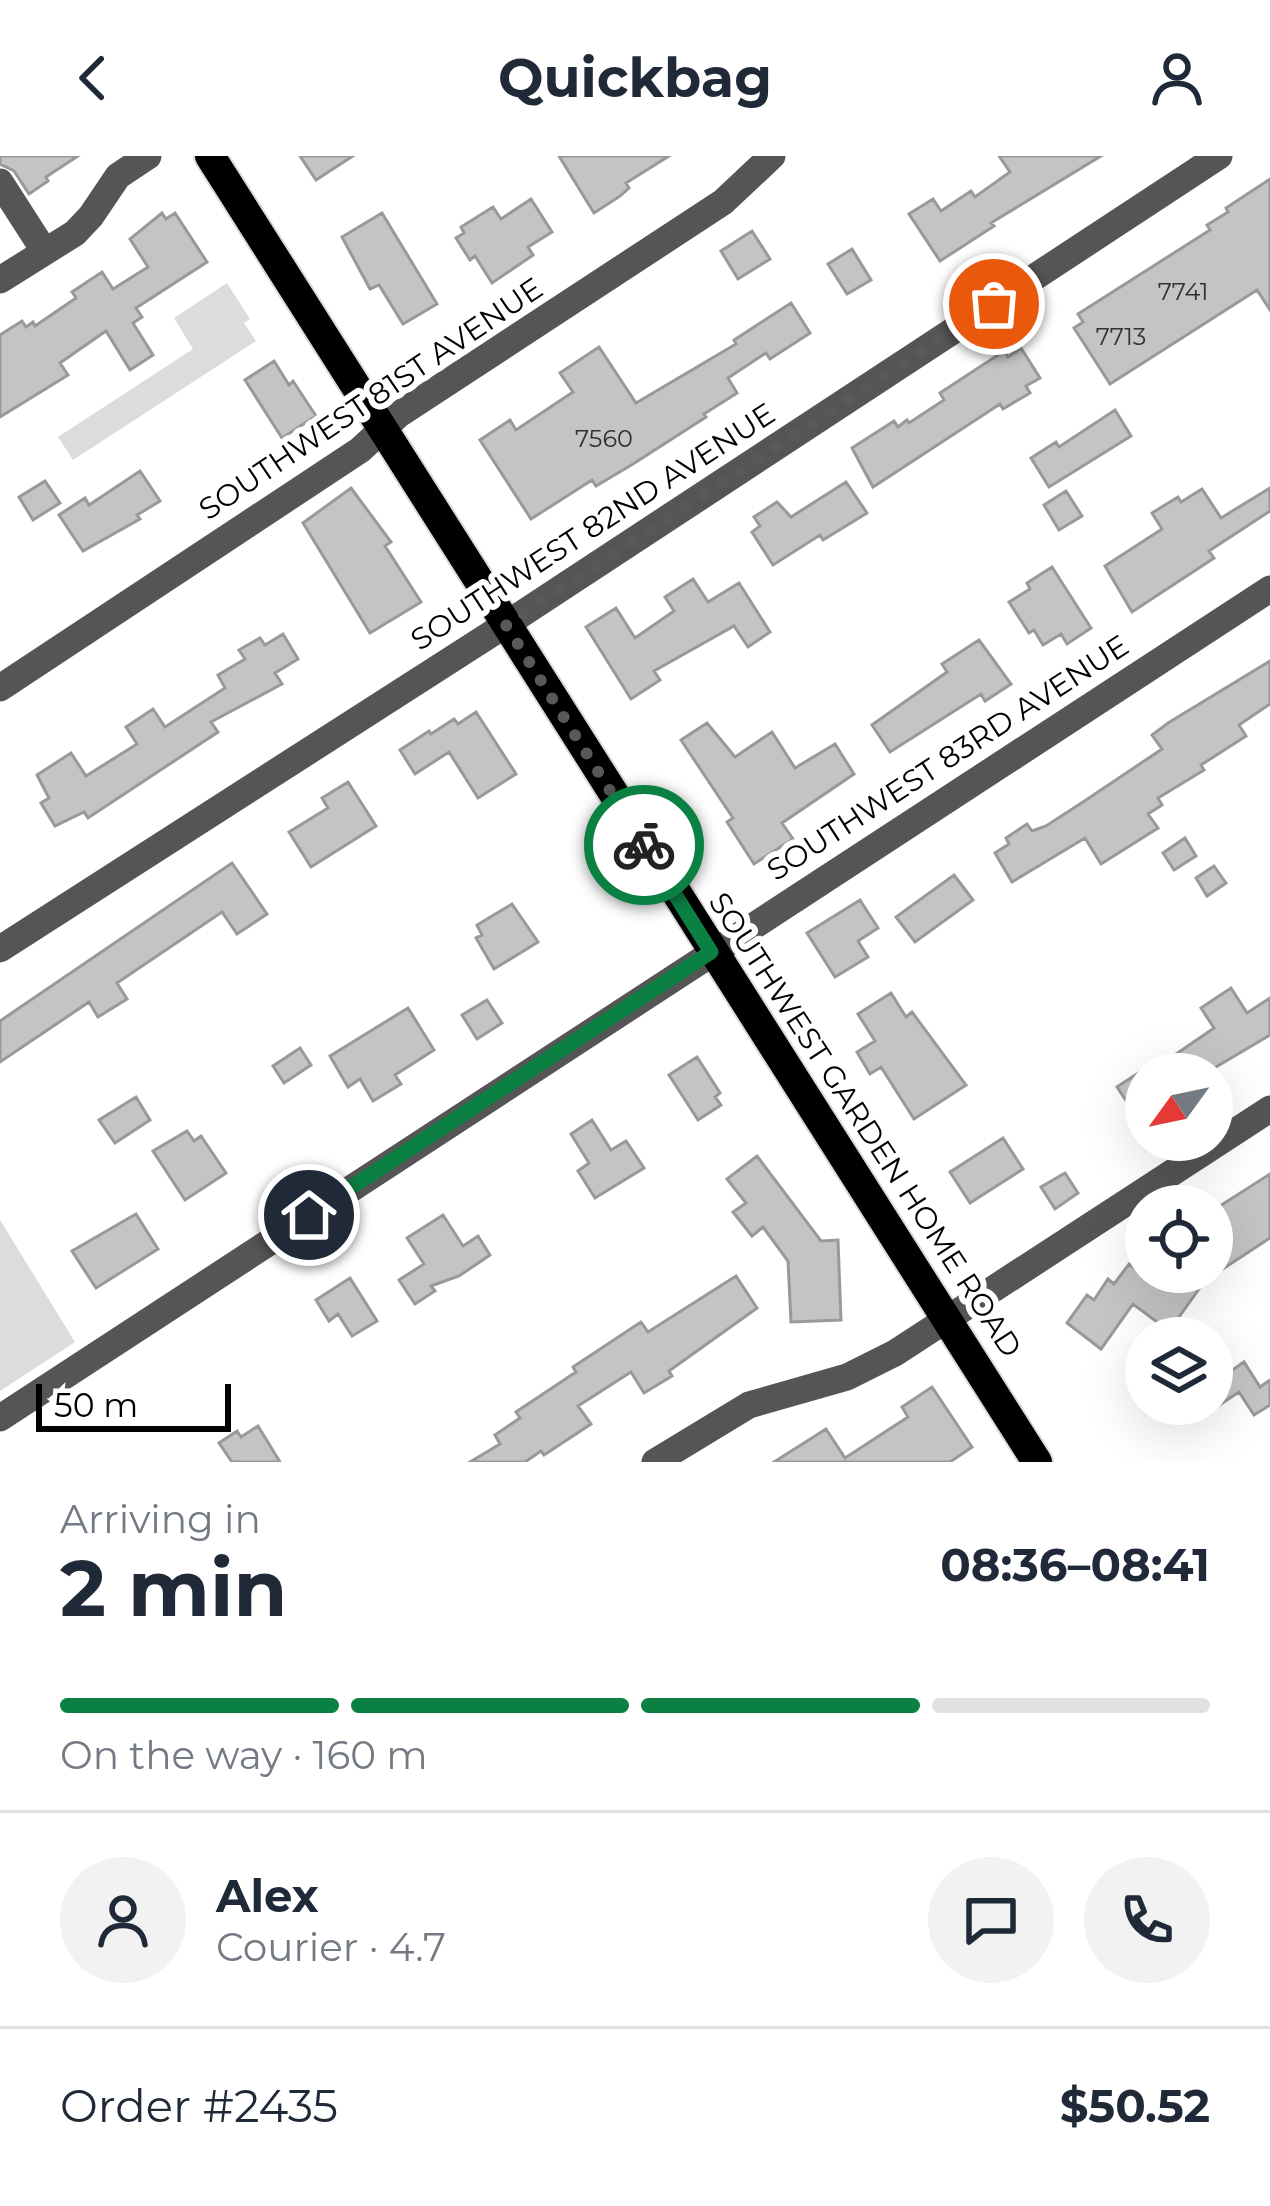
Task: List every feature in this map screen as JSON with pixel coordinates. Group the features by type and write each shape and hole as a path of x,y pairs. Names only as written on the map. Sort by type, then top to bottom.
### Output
{"main road":[{"name":"SOUTHWEST GARDEN HOME ROAD","path":"210,156 1037,1462"}],"street":[{"path":"0,280 84,225 118,176 148,156"},
{"name":"SOUTHWEST 81ST AVENUE","path":"0,688 360,450 398,415 723,202 772,156"},
{"name":"SOUTHWEST 82ND AVENUE","path":"0,949 506,625 1220,156"},
{"path":"0,182 45,252"},
{"name":"SOUTHWEST 83RD AVENUE","path":"0,1418 1270,589"},
{"path":"655,1462 738,1410 847,1377 947,1321 1270,1109"}],"shaded area":[{"path":"227,283 250,319 244,323 256,341 73,460 58,437 193,349 174,318"},
{"path":"0,1220 75,1342 0,1391"}],"building":[{"path":"0,156 78,156 29,194 14,171 0,164"},
{"path":"300,156 353,156 316,180"},
{"path":"559,156 669,156 626,183 629,188 594,213"},
{"path":"999,156 1101,156 991,223 994,226 940,261 909,214 933,199 941,211 971,191 975,197 1010,172"},
{"path":"1270,179 1270,310 1257,290 1110,384 1074,328 1083,322 1078,314 1210,230 1207,225 1228,212 1226,208"},
{"path":"531,199 552,232 528,247 533,255 492,283 456,238 464,233 461,227 493,207 501,219"},
{"path":"162,213 166,219 175,213 207,262 136,308 142,317 133,323 153,355 130,370 106,331 60,363 68,375 0,417 0,335 22,321 26,327 33,322 35,326 76,298 72,292 102,272 113,289 148,267 130,239"},
{"path":"382,213 437,304 403,324 379,285 370,289 342,237"},
{"path":"752,231 770,259 738,279 721,251"},
{"path":"852,249 871,280 847,294 828,264"},
{"path":"791,303 810,333 770,359 766,353 728,378 737,393 706,417 596,486 592,480 531,519 480,440 510,420 516,430 573,392 560,373 599,347 636,403 736,344 734,340"},
{"path":"1021,348 1040,378 1026,386 1030,393 1003,409 1000,404 873,487 852,448 894,421 898,427 909,423 944,400 940,393 1004,351 1008,357"},
{"path":"274,361 316,416 282,438 245,380"},
{"path":"1115,410 1131,436 1049,487 1031,458 1056,442 1059,447"},
{"path":"140,471 160,501 137,515 140,519 83,551 59,515 85,498 89,505"},
{"path":"45,481 60,503 33,520 19,497"},
{"path":"846,482 867,513 773,565 752,532 760,526 754,517 777,502 791,517"},
{"path":"351,488 391,542 385,546 421,602 370,633 303,523"},
{"path":"1270,488 1270,511 1209,551 1214,558 1132,612 1105,566 1162,529 1152,513 1202,489 1221,518"},
{"path":"1066,491 1082,516 1059,530 1044,505"},
{"path":"1052,567 1091,628 1067,644 1061,634 1043,645 1009,602"},
{"path":"693,579 708,602 739,583 770,632 748,647 734,626 654,671 660,680 631,699 586,627 616,608 635,638 674,611 665,597"},
{"path":"283,634 298,659 275,673 282,684 211,722 218,732 88,818 84,812 55,826 41,803 49,798 37,775 71,753 86,776 137,744 126,727 153,709 165,727 225,688 218,675 245,659 239,650 260,638 265,645"},
{"path":"979,640 1011,684 985,701 981,694 890,752 872,725 947,672 942,664"},
{"path":"1270,661 1270,704 1239,725 1246,736 1201,765 1204,770 1158,798 1162,805 1148,814 1158,828 1101,864 1085,838 1012,882 995,853 1009,844 1006,838 1027,824 1032,831 1046,826 1083,802 1162,749 1152,735"},
{"path":"476,712 516,774 478,798 449,752 415,774 400,750 429,731 454,719 458,724"},
{"path":"707,723 735,757 772,732 795,768 835,744 854,774 782,823 793,839 754,864 727,822 733,818 681,740"},
{"path":"348,782 376,826 311,867 289,832 328,808 322,798"},
{"path":"1185,838 1196,856 1174,870 1163,853"},
{"path":"232,863 267,914 237,934 222,912 117,983 127,999 98,1017 89,1002 0,1062 0,1021"},
{"path":"1214,866 1226,883 1207,896 1196,878"},
{"path":"954,875 973,900 915,942 896,917"},
{"path":"860,900 878,928 858,941 868,957 835,977 807,933"},
{"path":"512,904 538,942 494,969 476,938 482,935 477,925"},
{"path":"1231,988 1247,1013 1270,998 1270,1035 1233,1057 1233,1053 1178,1053 1214,1028 1201,1008"},
{"path":"891,993 906,1017 912,1012 966,1085 914,1119 881,1067 870,1074 857,1052 875,1041 858,1014"},
{"path":"487,1000 502,1023 477,1039 462,1015"},
{"path":"408,1008 434,1050 395,1075 401,1084 373,1101 360,1079 348,1087 330,1056"},
{"path":"300,1048 311,1065 284,1083 273,1066"},
{"path":"697,1057 720,1093 715,1097 721,1105 698,1120 669,1075"},
{"path":"136,1097 150,1120 115,1143 99,1120"},
{"path":"592,1120 611,1150 626,1141 644,1168 595,1198 578,1171 589,1163 571,1134"},
{"path":"187,1131 194,1141 201,1136 226,1173 185,1200 153,1151"},
{"path":"1003,1138 1023,1169 970,1203 950,1172"},
{"path":"757,1156 821,1241 838,1240 841,1320 791,1322 788,1261 763,1227 752,1236 733,1212 746,1203 727,1179"},
{"path":"1065,1173 1078,1193 1055,1209 1041,1187"},
{"path":"1270,1174 1270,1238 1233,1262 1233,1198"},
{"path":"136,1214 158,1249 96,1288 72,1251"},
{"path":"443,1215 463,1246 478,1236 490,1255 459,1276 431,1286 435,1291 415,1304 399,1280 424,1264 407,1238"},
{"path":"1125,1269 1125,1293 1196,1293 1179,1317 1150,1317 1133,1304 1101,1349 1067,1323 1087,1295 1094,1300 1108,1279 1114,1284"},
{"path":"736,1276 757,1308 669,1371 672,1376 644,1393 631,1372 578,1406 591,1424 544,1455 541,1451 525,1462 470,1462 500,1444 495,1435 520,1418 516,1412 576,1372 573,1367 641,1322 648,1332"},
{"path":"350,1278 377,1321 352,1336 338,1314 329,1321 316,1300"},
{"path":"1244,1362 1260,1387 1270,1380 1270,1405 1254,1415 1239,1392 1233,1396 1233,1370"},
{"path":"932,1387 972,1447 950,1462 774,1462 826,1429 845,1458 908,1417 902,1407"},
{"path":"258,1426 280,1462 232,1462 219,1443 237,1431 241,1437"}],"way so far":[{"path":"644,845 506,625 994,304"}],"route":[{"path":"309,1215 711,952 644,845"}]}
